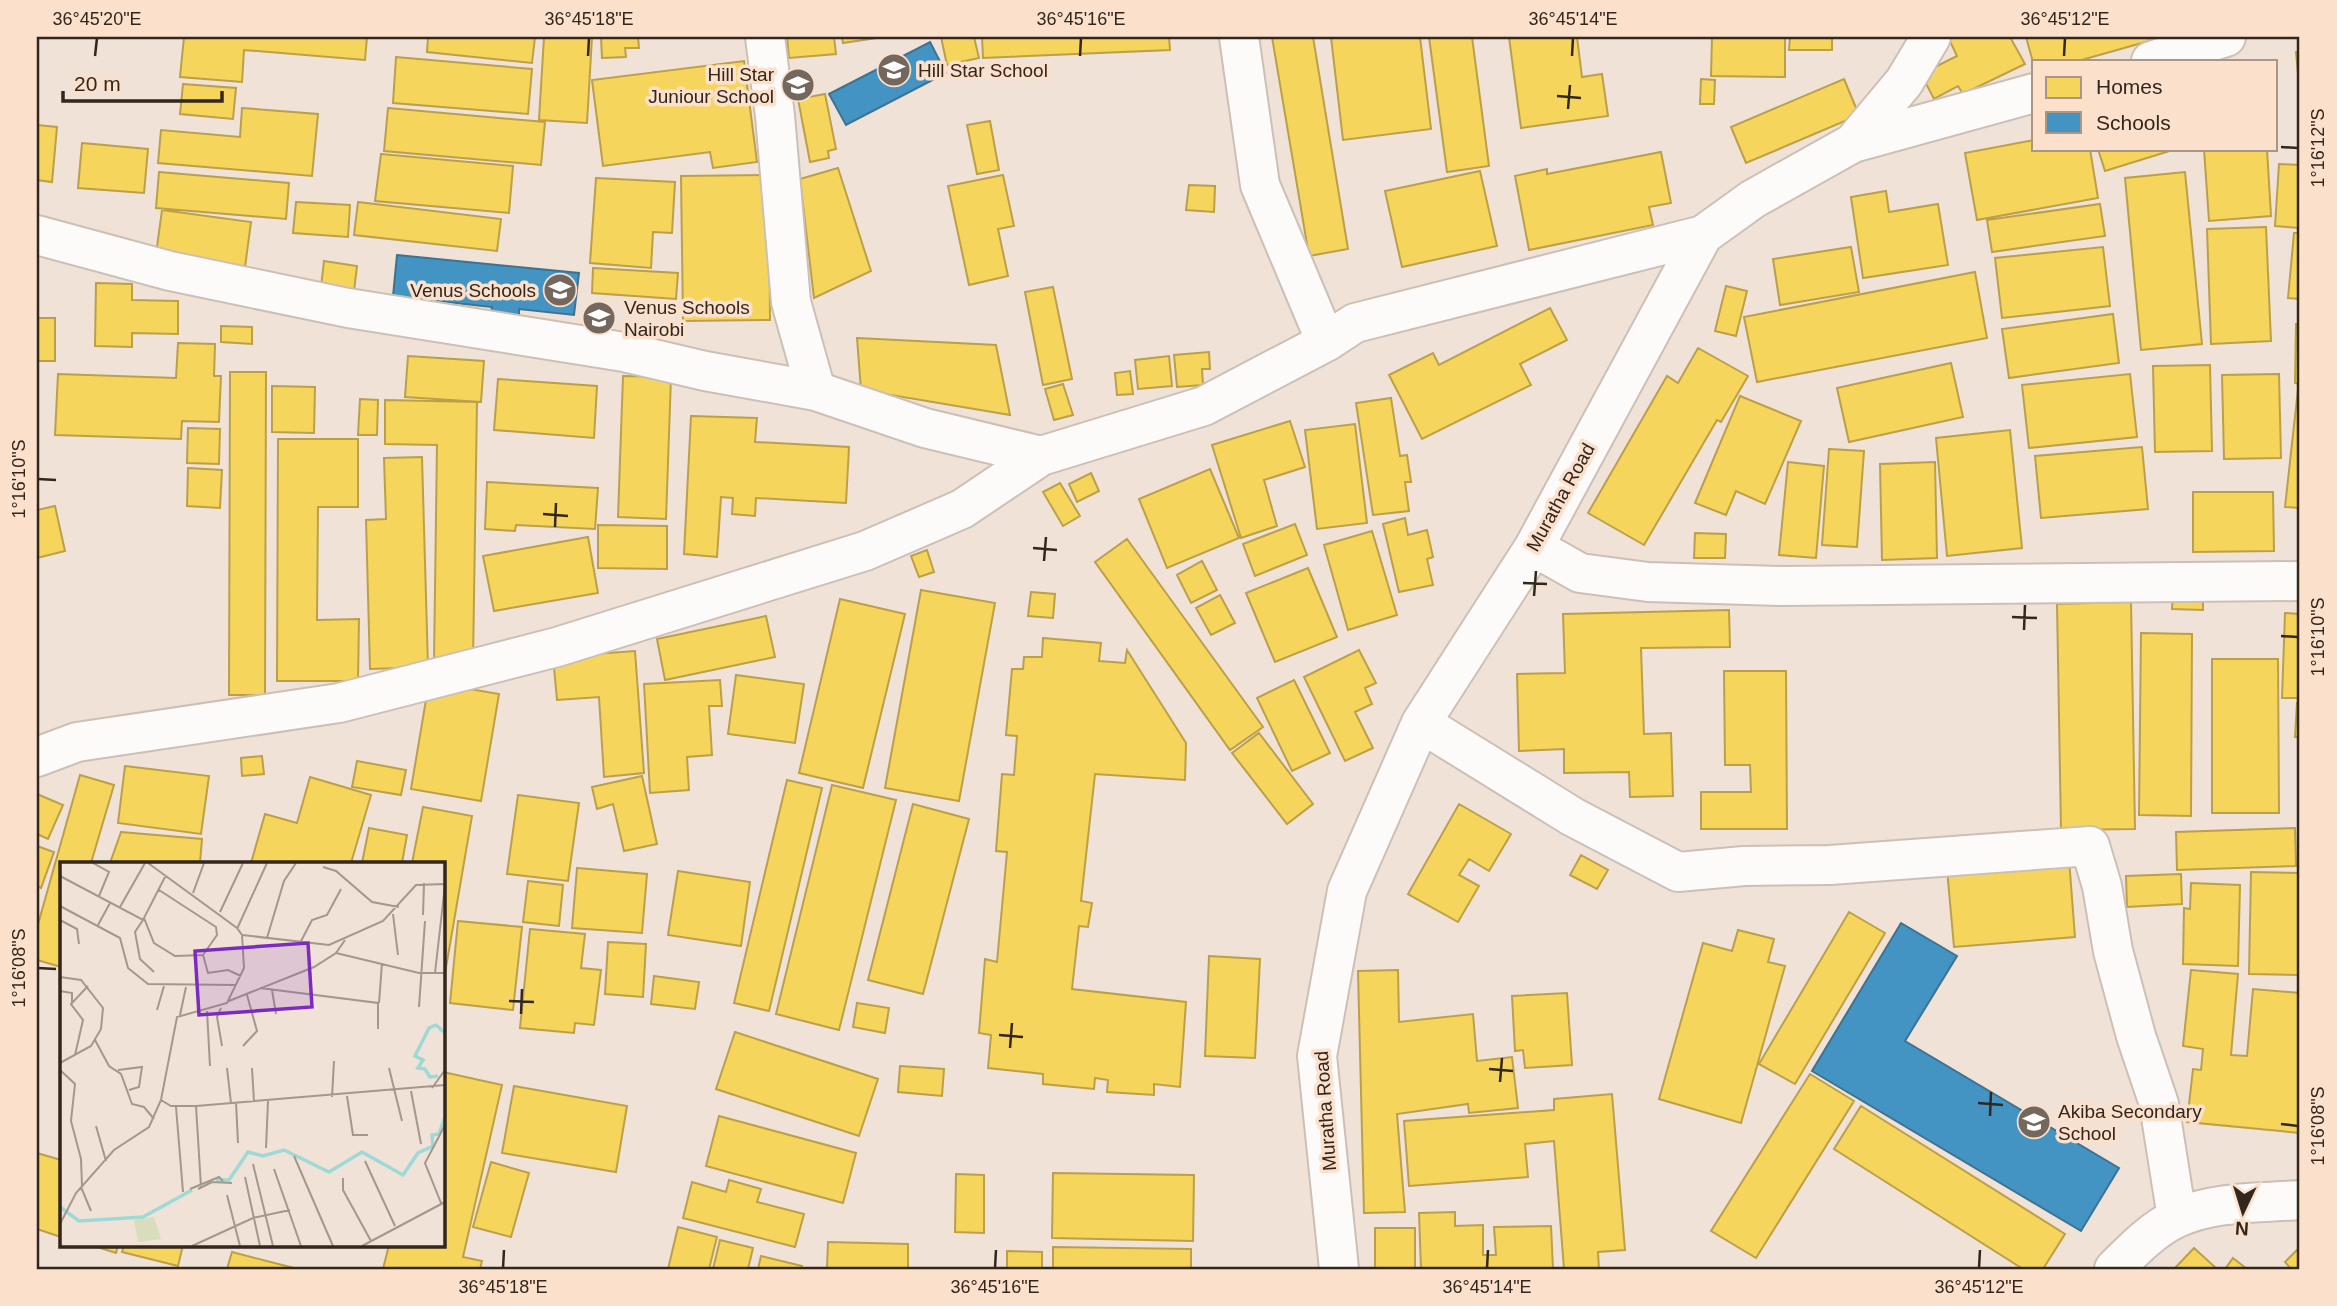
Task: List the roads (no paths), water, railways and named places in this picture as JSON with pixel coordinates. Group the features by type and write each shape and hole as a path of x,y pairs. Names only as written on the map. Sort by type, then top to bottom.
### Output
{"street":[{"path":"765,37 775,116 791,302 816,391"},
{"path":"1240,37 1260,185 1326,342"},
{"path":"1853,143 1904,82 1931,37"},
{"path":"2169,51 2226,37"},
{"name":"Muratha Road","path":"1339,1269 1317,1056 1347,891 1420,723 1534,547 1703,235 1753,199 1853,143 2032,94"},
{"path":"37,234 170,271 348,308 624,352 705,371 816,391 925,428 1041,456"},
{"path":"37,757 77,742 339,702 557,647 865,551 961,509 1041,456 1204,406 1326,342 1355,323 1703,235"},
{"path":"1534,547 1580,573 1648,582 1782,586 2300,581"},
{"path":"1420,723 1573,817 1678,872 1744,866 1830,865 2090,846 2102,886 2113,951 2136,1036 2159,1104 2177,1218"},
{"path":"2114,1269 2139,1244 2177,1218 2221,1206 2300,1199"}],"place":[{"name":"Hill Star School","path":"894,70"},
{"name":"Hill Star Juniour School","path":"798,85"},
{"name":"Venus Schools","path":"560,290"},
{"name":"Venus Schools Nairobi","path":"599,318"},
{"name":"Akiba Secondary School","path":"2034,1122"}]}
